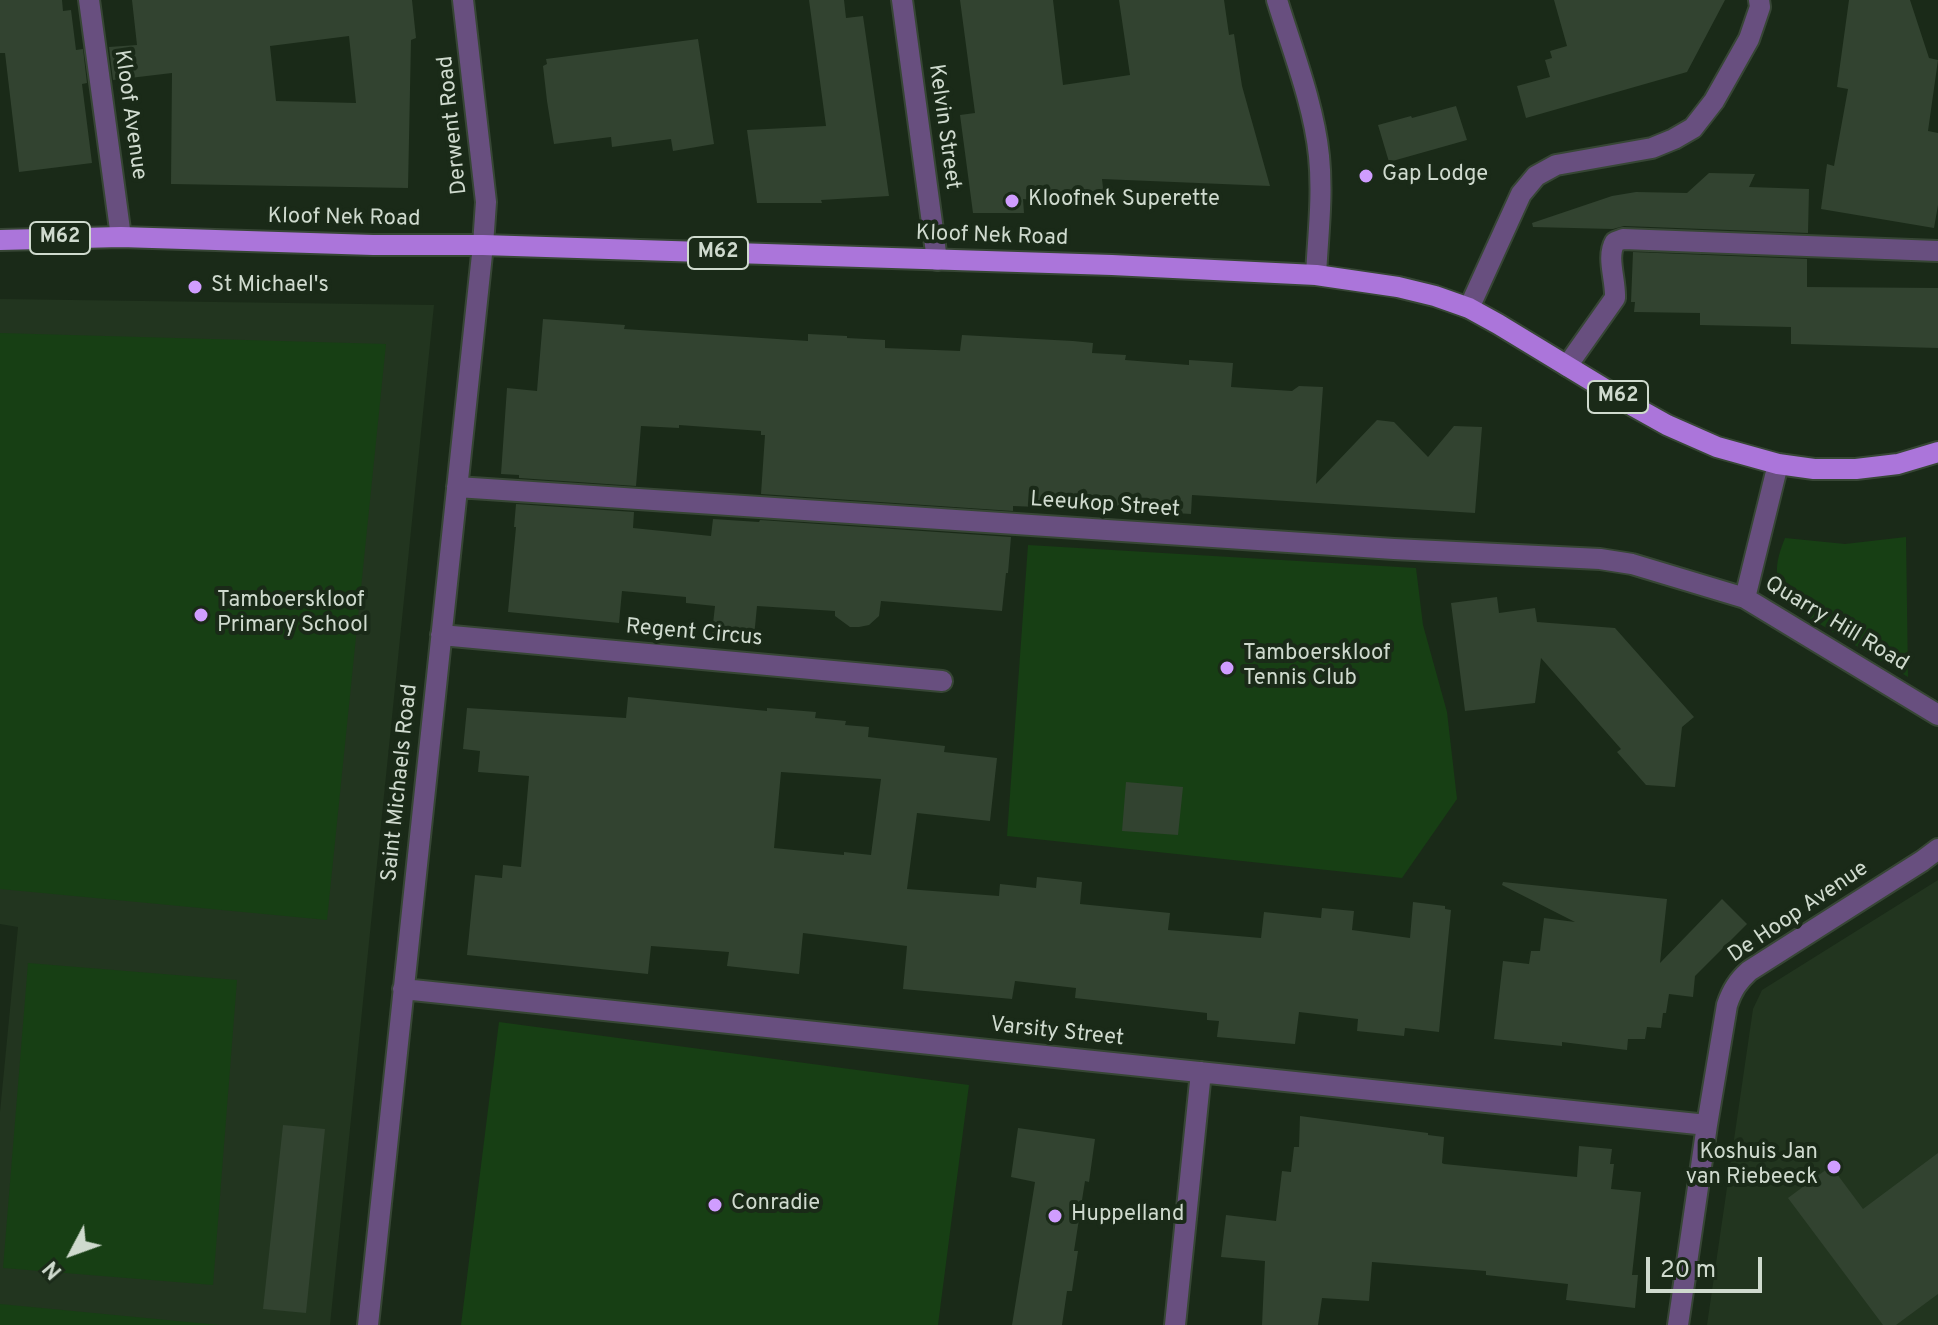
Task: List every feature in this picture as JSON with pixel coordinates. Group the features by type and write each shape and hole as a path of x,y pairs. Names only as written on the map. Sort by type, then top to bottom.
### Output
{"main road":[{"name":"Kloof Nek Road","path":"0,240 121,237 373,245 483,245 1112,265 1316,275 1398,287 1469,308 1667,425 1717,447 1778,464 1814,469 1856,469 1898,464 1938,452"}],"street":[{"name":"Kloof Avenue","path":"89,0 121,237"},
{"name":"Derwent Road","path":"463,0 486,202 483,245"},
{"name":"Kelvin Street","path":"902,0 937,260"},
{"path":"1277,0 1313,122 1319,154 1321,185 1316,275"},
{"path":"1469,308 1521,194 1536,176 1556,165 1652,148 1693,128 1714,101 1749,39 1760,7 1759,0"},
{"path":"1567,366 1615,298 1611,249 1615,242 1623,239 1938,251"},
{"name":"Saint Michaels Road","path":"368,1325 483,245"},
{"name":"Quarry Hill Road","path":"1778,464 1745,598 1938,715"},
{"name":"Leeukop Street","path":"457,487 1406,550 1600,559 1632,564 1745,598"},
{"name":"Regent Circus","path":"441,635 942,681"},
{"name":"De Hoop Avenue","path":"1678,1325 1707,1125 1731,991 1749,971 1938,849"},
{"name":"Varsity Street","path":"403,989 1707,1125"},
{"path":"1175,1325 1201,1072"}],"shaded area":[{"name":"Tamboerskloof Primary School","path":"0,299 434,305 330,1325 0,1325 0,1112 18,927 0,924"},
{"name":"Koshuis Jan van Riebeeck","path":"1938,880 1938,1325 1707,1325 1753,1009 1762,990"}],"green space":[{"path":"0,333 386,344 327,920 0,889"},
{"path":"1906,537 1908,677 1803,614 1786,597 1777,571 1785,538 1845,544"},
{"name":"Tamboerskloof Tennis Club","path":"1028,545 1416,568 1423,625 1447,712 1457,799 1402,878 1007,836"},
{"path":"28,963 237,980 213,1285 3,1268"},
{"name":"Conradie","path":"499,1022 969,1085 938,1325 461,1325"},
{"path":"0,1304 219,1325 0,1325"}],"building":[{"path":"0,0 62,0 63,11 71,10 76,50 83,49 87,83 82,84 92,163 19,172 5,53 0,53"},
{"path":"132,0 412,0 416,38 411,40 408,188 171,184 172,73 113,80 109,47 137,45","holes":["349,36 356,103 276,101 270,46"]},
{"path":"809,0 844,0 846,18 863,16 889,196 821,200 822,203 757,203 747,130 826,126"},
{"path":"960,0 1053,0 1063,85 1130,75 1119,0 1224,0 1229,35 1234,34 1242,86 1270,186 1102,179 1105,205 1023,199 1024,213 973,213 960,115 975,113"},
{"path":"1554,0 1725,0 1687,72 1526,118 1517,86 1550,77 1545,60 1552,58 1550,51 1567,46"},
{"path":"1849,0 1910,0 1929,58 1938,60 1928,131 1938,133 1938,205 1934,228 1821,209 1827,164 1834,166 1848,89 1837,87"},
{"path":"698,39 714,144 673,151 671,139 612,147 611,137 554,144 543,66 547,64 546,59"},
{"path":"1456,106 1467,140 1389,162 1378,125"},
{"path":"1709,173 1755,174 1749,187 1809,189 1808,233 1624,226 1613,229 1533,227 1532,223 1612,196 1636,192 1687,193"},
{"path":"1633,252 1807,259 1807,287 1938,288 1938,348 1791,344 1791,327 1700,325 1700,313 1634,312 1635,302 1631,302"},
{"path":"543,319 625,325 624,329 808,341 808,334 847,336 885,340 885,348 960,351 962,335 1073,341 1093,343 1092,353 1126,355 1125,360 1189,365 1189,360 1233,363 1231,387 1292,391 1299,386 1323,387 1316,484 1377,420 1394,422 1428,457 1454,426 1482,427 1475,513 1192,495 1191,514 1065,506 1013,506 1013,511 761,494 765,435 761,435 761,431 679,425 679,428 641,426 636,486 501,474 507,388 537,391"},
{"path":"516,504 634,512 633,528 711,536 713,519 1011,537 1002,611 881,601 879,616 869,625 850,627 835,616 835,611 757,606 754,637 712,633 715,606 686,603 686,597 622,591 619,623 508,612"},
{"path":"1497,597 1499,613 1535,608 1537,622 1615,628 1694,717 1682,727 1675,787 1646,785 1617,752 1621,749 1541,658 1535,703 1465,711 1451,603"},
{"path":"628,697 767,711 767,708 816,712 815,718 869,727 868,737 945,746 944,752 997,758 990,821 917,813 907,889 999,896 1000,884 1036,888 1037,877 1082,882 1080,904 1170,913 1168,930 1261,938 1264,912 1321,918 1322,908 1354,911 1352,930 1410,938 1413,902 1445,906 1445,909 1451,910 1439,1032 1405,1028 1404,1036 1357,1031 1358,1019 1299,1012 1295,1044 1217,1037 1219,1021 1207,1020 1207,1013 1075,998 1076,988 1015,981 1012,999 903,989 907,946 803,933 799,974 727,966 729,952 651,946 648,974 467,955 475,875 502,878 503,865 521,867 529,776 478,772 480,751 463,749 467,708 626,718","holes":["781,772 881,779 871,855 774,848"]},
{"path":"1126,782 1183,787 1178,835 1122,831"},
{"path":"1503,882 1667,899 1660,963 1722,899 1747,924 1695,976 1693,997 1669,994 1661,1028 1647,1027 1645,1039 1628,1039 1627,1050 1562,1042 1562,1046 1494,1039 1503,961 1529,964 1531,951 1540,951 1544,918 1575,922 1502,885"},
{"path":"1300,1116 1444,1137 1444,1164 1577,1177 1579,1146 1612,1149 1611,1189 1641,1192 1632,1275 1638,1275 1635,1308 1566,1300 1568,1284 1486,1275 1486,1271 1372,1262 1369,1301 1322,1298 1318,1325 1262,1325 1265,1261 1221,1257 1226,1215 1276,1221 1282,1171 1291,1172 1294,1147 1299,1147"},
{"path":"283,1125 325,1129 306,1313 263,1309"},
{"name":"Huppelland","path":"1018,1128 1095,1139 1074,1251 1078,1251 1072,1291 1067,1291 1062,1325 1012,1325 1035,1182 1011,1177"},
{"path":"1938,1153 1938,1294 1896,1325 1883,1325 1788,1198 1831,1166 1863,1209"}],"place":[{"name":"Gap Lodge","path":"1366,176"},
{"name":"Kloofnek Superette","path":"1012,201"},
{"name":"St Michael's","path":"195,287"},
{"name":"Tamboerskloof Primary School","path":"201,615"},
{"name":"Tamboerskloof Tennis Club","path":"1227,668"},
{"name":"Koshuis Jan van Riebeeck","path":"1834,1167"},
{"name":"Conradie","path":"715,1205"},
{"name":"Huppelland","path":"1055,1216"}]}
